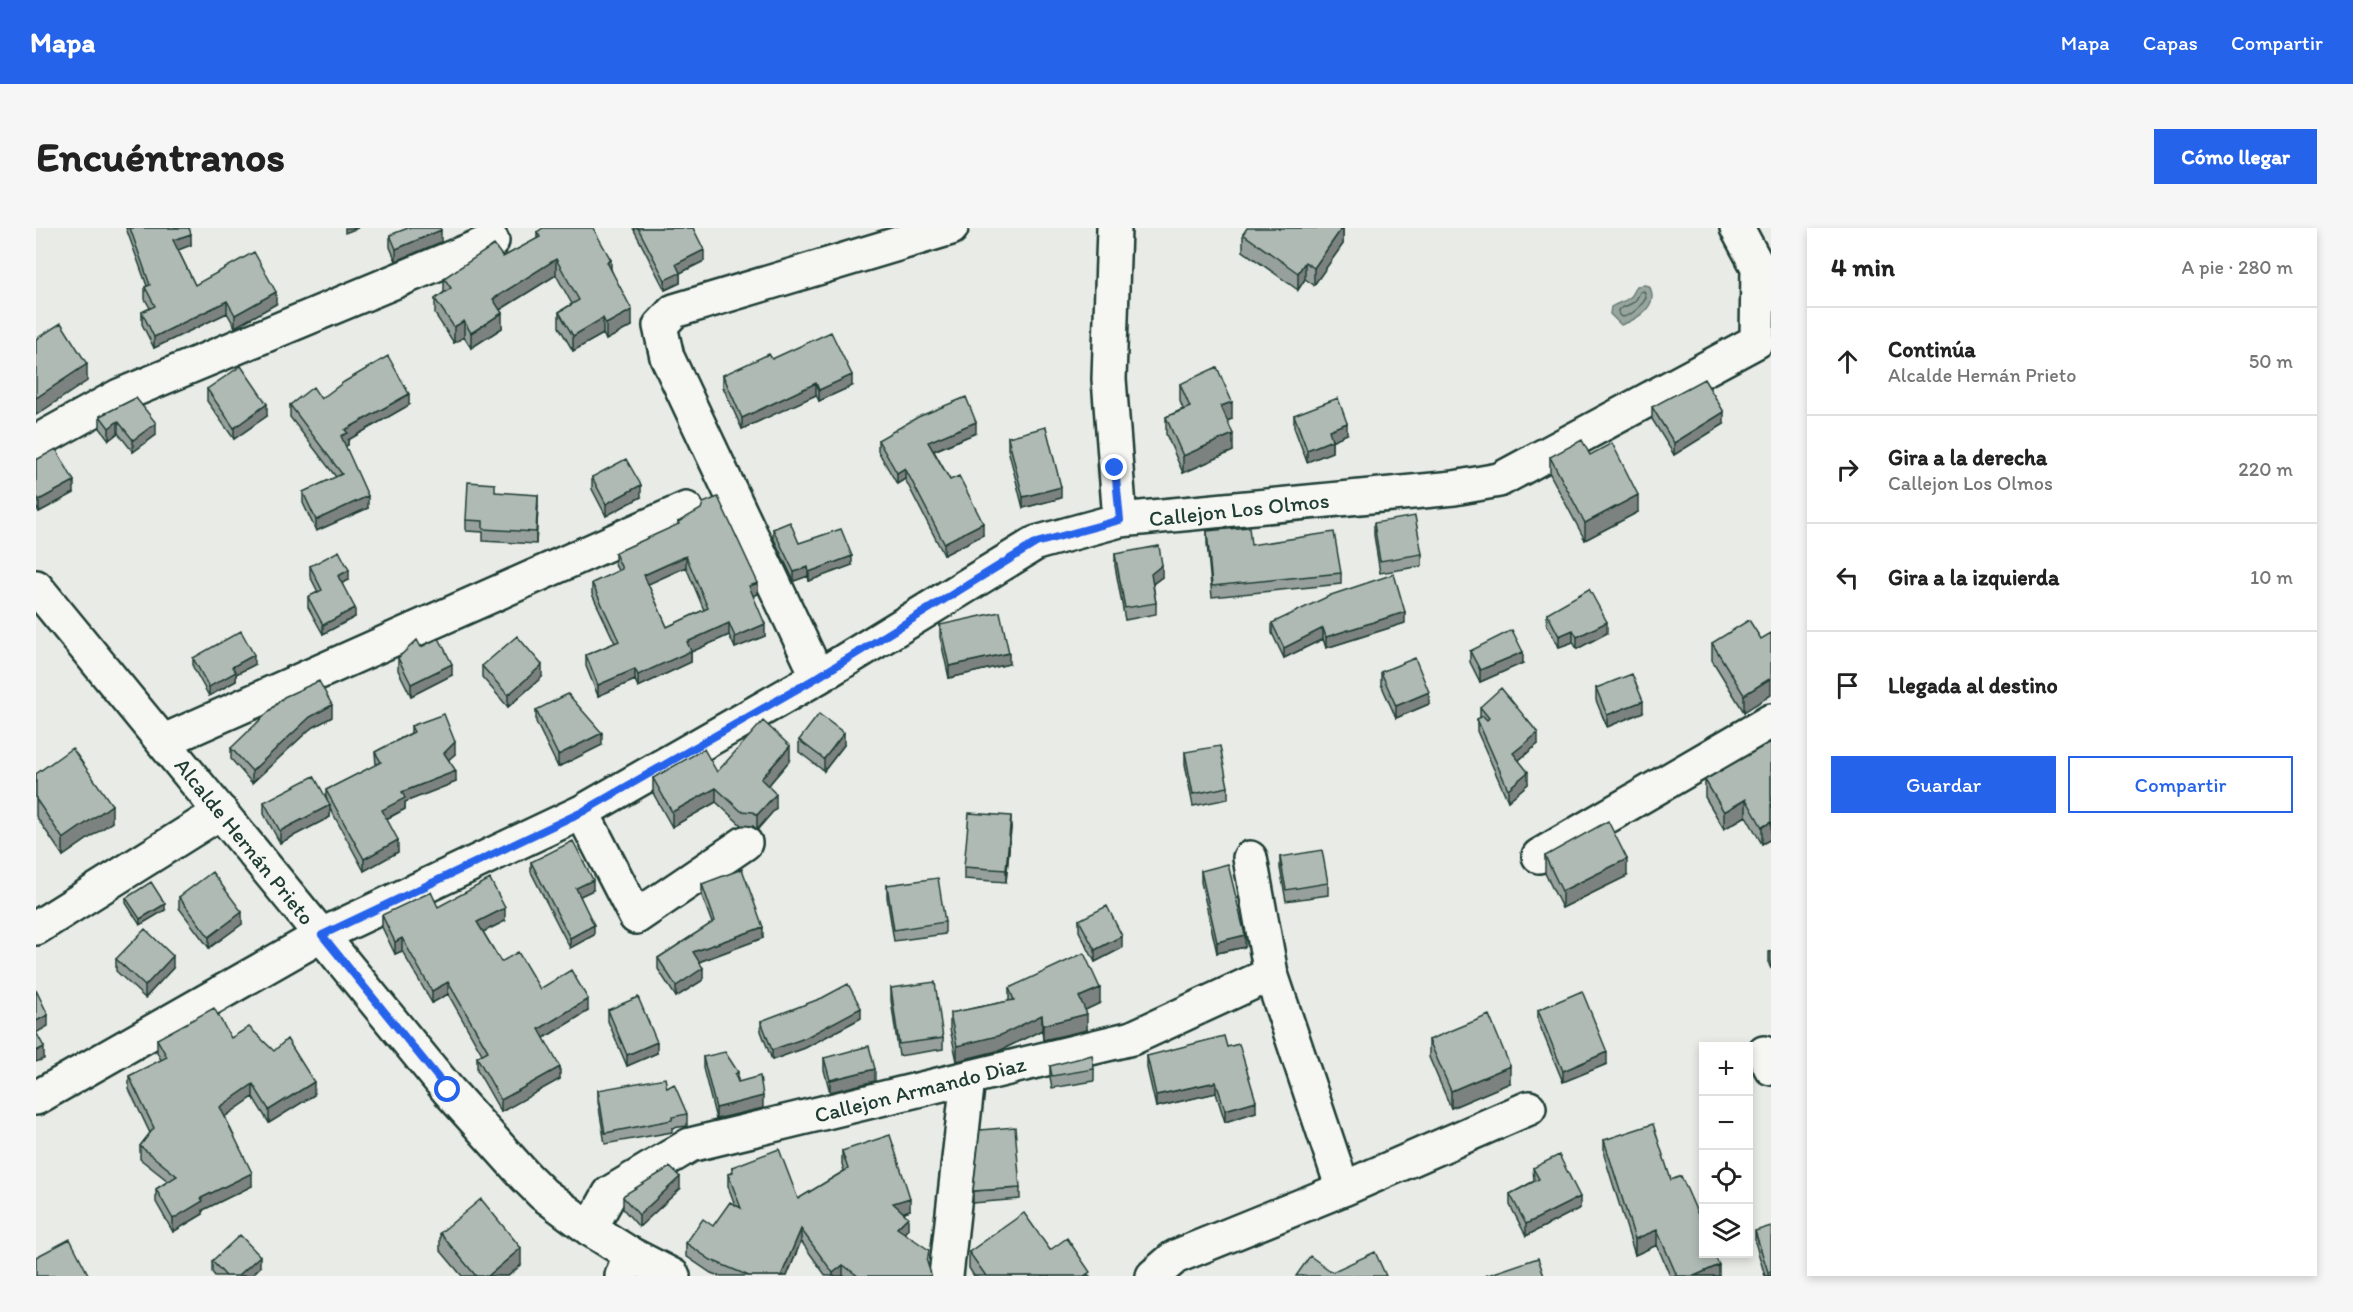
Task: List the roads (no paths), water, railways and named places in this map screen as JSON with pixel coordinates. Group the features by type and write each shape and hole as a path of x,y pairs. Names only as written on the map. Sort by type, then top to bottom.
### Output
{"street":[{"path":"818,677 667,357 660,326 674,311 951,228"},
{"path":"1114,228 1109,379 1120,520"},
{"name":"Callejon Los Olmos","path":"36,1098 322,935 582,812 818,677 1036,543 1120,520 1454,488 1499,480 1757,341 1758,267 1737,228"},
{"path":"36,442 119,396 492,241"},
{"path":"164,741 686,509"},
{"name":"Alcalde Hernán Prieto","path":"36,587 448,1090 525,1176 551,1200 590,1229 626,1265 673,1276"},
{"path":"1539,856 1771,721"},
{"path":"36,928 220,812"},
{"path":"582,812 636,917 745,843"},
{"path":"1250,858 1271,974 1343,1189"},
{"name":"Callejon Armando Diaz","path":"590,1229 610,1193 690,1145 1132,1038 1271,974"},
{"path":"946,1276 968,1078"},
{"path":"1153,1276 1175,1257 1343,1189 1529,1108"}],"water":[{"path":"1637,286 1649,286 1652,293 1649,305 1640,315 1621,325 1610,314 1611,307 1631,297"}]}
